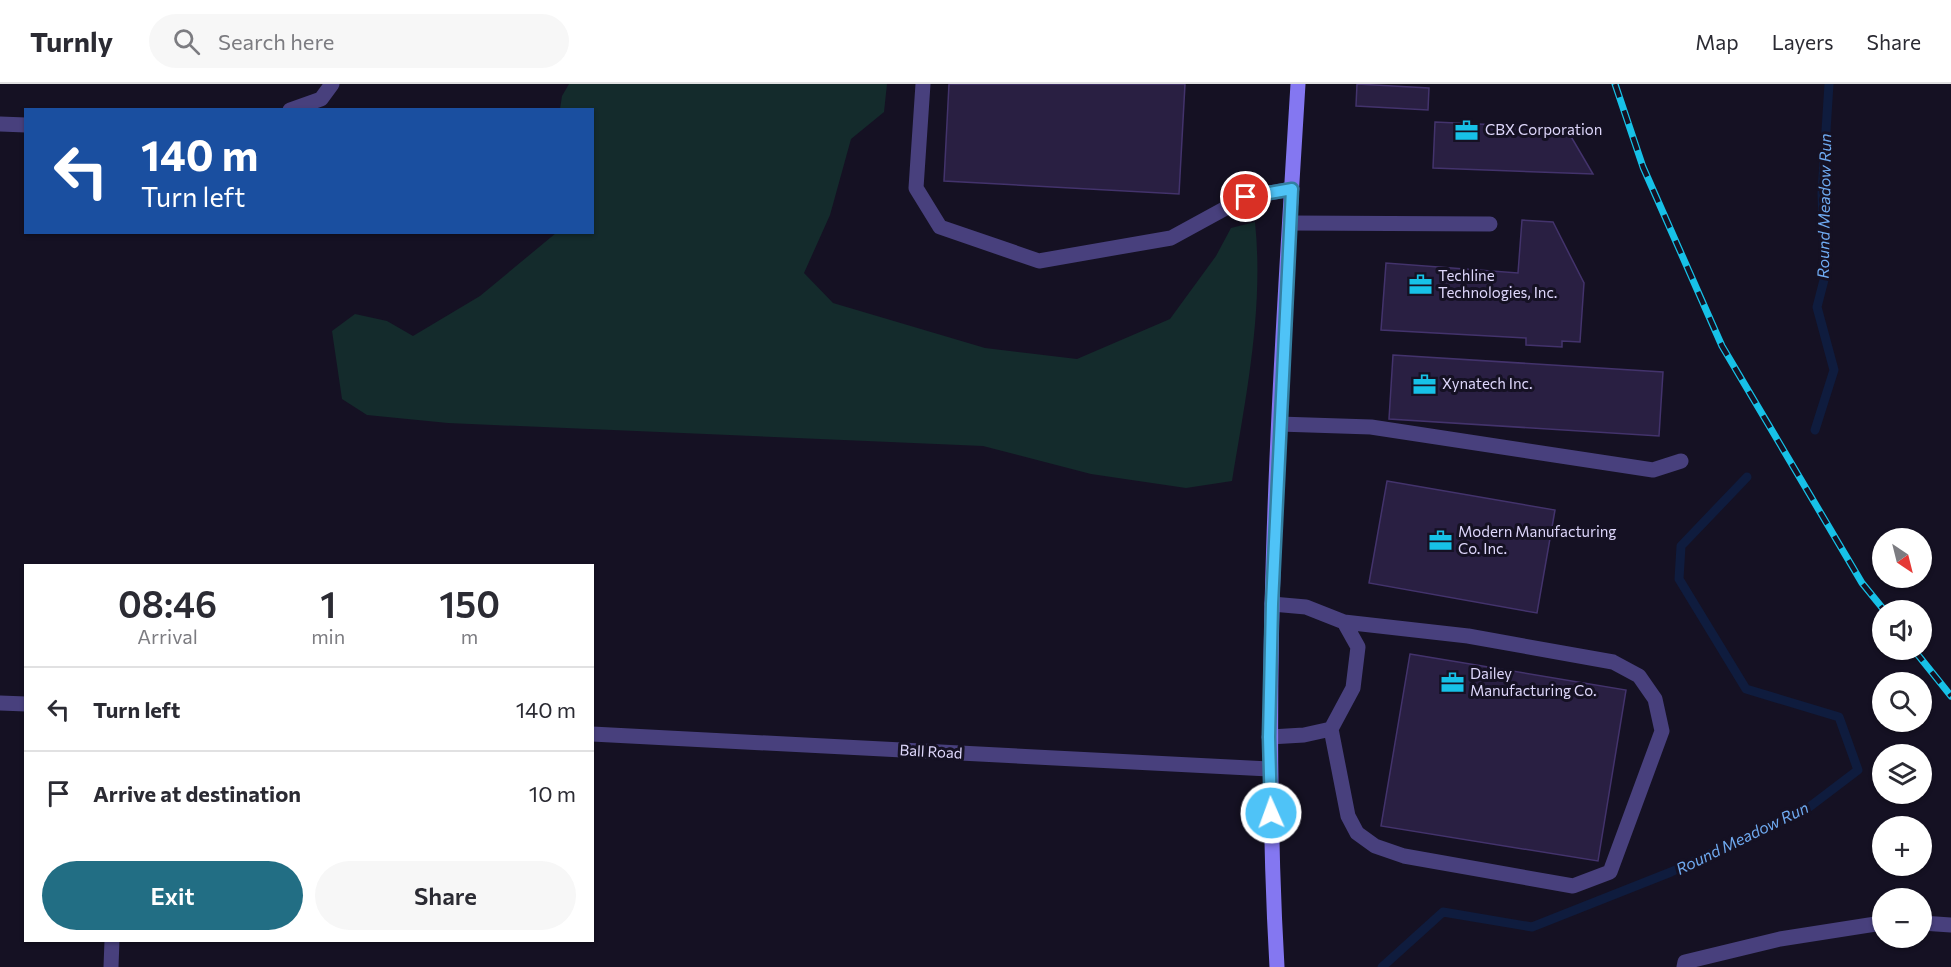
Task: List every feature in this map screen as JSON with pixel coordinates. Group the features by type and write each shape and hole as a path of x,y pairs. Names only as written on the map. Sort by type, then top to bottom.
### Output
{"street":[{"path":"296,108 321,99 332,84"},
{"path":"923,84 916,188 940,227 1039,261 1171,238 1246,197 1292,189"},
{"path":"1277,967 1269,769 1272,604 1279,424 1298,84"},
{"path":"0,124 24,126"},
{"path":"1290,223 1490,224"},
{"path":"1279,424 1371,427 1653,470 1681,461"},
{"path":"1272,604 1306,607 1344,622 1468,636 1613,662 1639,676 1655,699 1662,731 1610,872 1573,886 1404,856 1375,846 1357,833 1348,816 1331,729 1353,688 1358,647 1344,622"},
{"path":"0,703 24,704"},
{"path":"1269,737 1304,735 1331,729"},
{"name":"Ball Road","path":"594,734 1269,769"},
{"path":"1932,924 1951,925"},
{"path":"1684,967 1685,962 1780,939 1872,925"},
{"path":"111,967 112,942"}],"green space":[{"path":"569,84 887,84 884,112 851,139 830,215 804,273 833,303 985,348 1077,359 1170,319 1216,256 1231,228 1255,222 1257,287 1255,320 1248,385 1232,481 1186,488 1091,474 983,446 448,423 367,415 342,399 332,331 355,314 387,321 413,336 480,296 555,234 594,234 594,108 560,108 562,96"}],"building":[{"path":"949,84 1185,84 1179,194 944,181"},
{"path":"1357,84 1429,88 1428,110 1356,106"},
{"path":"1435,122 1566,128 1593,174 1433,168"},
{"path":"1522,220 1553,222 1584,283 1580,342 1562,341 1562,347 1526,345 1526,338 1381,330 1386,263 1518,273"},
{"path":"1393,355 1663,372 1659,436 1389,419"},
{"path":"1387,481 1555,510 1537,613 1369,583"},
{"path":"1410,654 1626,690 1598,861 1381,826"}],"waterway":[{"name":"Round Meadow Run","path":"1815,430 1834,370 1817,307 1825,276 1822,193 1829,84"},
{"name":"Round Meadow Run","path":"1382,967 1443,912 1532,927 1671,872 1808,808 1858,770 1839,717 1746,689 1679,579 1681,546 1747,477"}],"railway":[{"path":"1615,84 1643,167 1722,346 1862,583 1876,600"},
{"path":"1922,660 1951,696"}],"place":[{"name":"CBX Corporation","path":"1467,130"},
{"name":"Techline Technologies, Inc.","path":"1420,285"},
{"name":"Xynatech Inc.","path":"1424,384"},
{"name":"Modern Manufacturing Co. Inc.","path":"1440,541"},
{"name":"Dailey Manufacturing Co.","path":"1452,683"}],"route":[{"path":"1246,197 1292,189 1272,604 1269,737 1271,813"}]}
